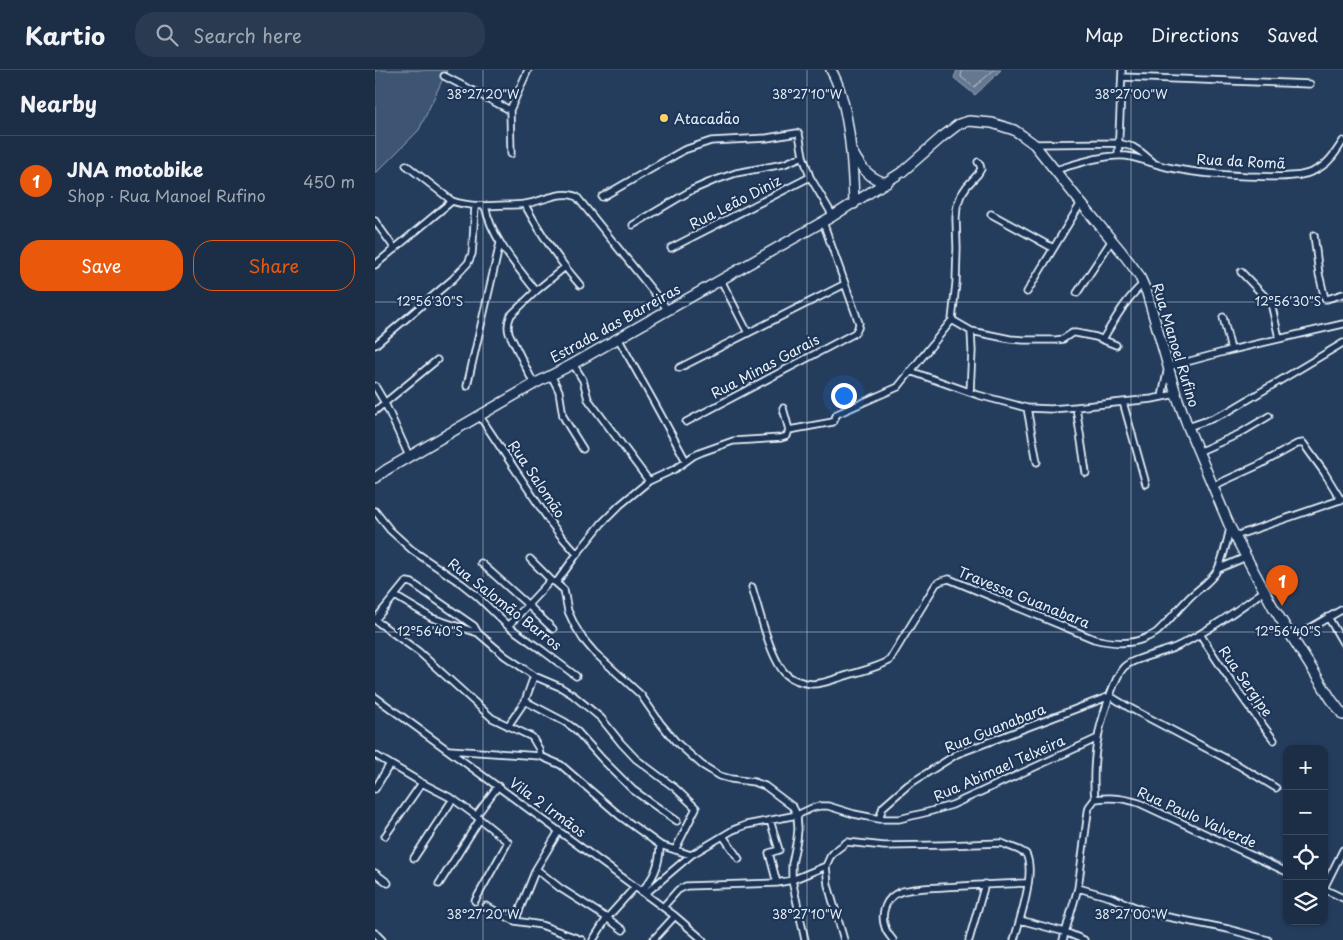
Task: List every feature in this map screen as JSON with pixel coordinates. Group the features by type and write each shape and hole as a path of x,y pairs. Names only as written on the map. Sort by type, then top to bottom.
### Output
{"main road":[{"path":"831,70 843,100 850,149 854,204"},
{"name":"Rua Manoel Rufino","path":"869,194 887,183 959,124 981,122 1003,126 1034,144 1127,259 1143,284 1152,307 1176,394 1230,527 1264,591 1331,699 1343,715"},
{"path":"850,149 866,173 872,178 887,183"},
{"name":"Estrada das Barreiras","path":"375,478 479,415 573,364 869,194"}],"street":[{"path":"511,154 510,110 529,70"},
{"path":"1118,156 1122,73 1309,84"},
{"path":"444,76 510,110"},
{"path":"602,198 684,150 711,142 767,138 797,133 799,134 803,156 810,177 833,216"},
{"name":"Rua da Romã","path":"1055,170 1118,156 1134,158 1179,170 1202,173 1292,176 1307,173 1321,167 1335,154 1343,140"},
{"name":"Rua da Romã","path":"1034,144 1118,143 1133,147 1155,164"},
{"path":"633,225 692,190 713,181 736,173 785,164 803,156"},
{"path":"789,430 833,422 837,414 898,387 951,320 956,283 957,206 967,186 979,174 981,165 979,162"},
{"path":"406,164 452,201 460,204 475,206 525,205 563,194 573,194 668,310"},
{"name":"Rua Leão Diniz","path":"671,248 810,177"},
{"path":"375,265 452,201"},
{"path":"1027,292 1081,203"},
{"path":"525,205 538,229 580,285"},
{"path":"375,346 453,279 468,263 472,254 475,206"},
{"path":"485,206 489,223 500,244 536,292"},
{"path":"991,214 1053,248"},
{"path":"375,221 395,249"},
{"path":"679,368 845,284 823,222"},
{"path":"1314,235 1319,274 1325,299 1343,294"},
{"path":"1077,293 1112,240"},
{"path":"467,386 500,244"},
{"path":"534,384 508,328 509,319 511,315 565,267"},
{"path":"1241,272 1271,303 1279,338"},
{"path":"721,280 748,333"},
{"name":"Rua Minas Garais","path":"686,422 855,332 859,323 845,284"},
{"path":"1103,339 1126,303 1143,284"},
{"path":"1223,317 1231,350"},
{"path":"951,320 971,331 1024,340 1056,340 1076,333 1103,339 1116,345"},
{"path":"1162,397 1168,367 1279,338 1343,324"},
{"path":"969,392 972,351 971,331"},
{"path":"618,338 686,461"},
{"path":"1188,427 1229,411 1343,344"},
{"path":"375,411 437,360"},
{"path":"573,364 583,380 588,399 649,480"},
{"path":"910,371 969,392 1027,408 1076,407 1176,394"},
{"path":"551,375 559,390 563,416 583,449"},
{"path":"375,386 385,403 409,456"},
{"path":"1123,402 1146,484"},
{"path":"1076,407 1086,473"},
{"path":"509,626 554,581 611,514 649,480 675,469 701,452 733,441 785,437 789,430 783,408"},
{"path":"1027,408 1037,462"},
{"name":"Rua Salomão","path":"479,415 550,522 577,554"},
{"path":"1198,452 1239,434 1269,416"},
{"path":"1213,486 1301,443 1305,445 1342,499 1235,536"},
{"name":"Rua Salomão Barros","path":"375,511 412,550 462,584 509,626 576,676"},
{"name":"Travessa Guanabara","path":"752,587 774,657 779,666 793,679 803,683 822,683 876,667 889,661 936,584 949,579 1094,640 1134,642 1145,638 1156,633 1189,598 1212,578 1218,569 1227,544 1230,527"},
{"name":"Travessa Guanabara","path":"1218,569 1246,557"},
{"path":"531,559 564,590 569,611 583,639 594,652 641,695 676,742 702,764 720,776 765,786 793,807 797,815 798,829 792,880 805,940"},
{"path":"481,563 553,630"},
{"path":"540,756 539,749 531,737 500,723 485,712 419,652 375,620 405,583 412,583 474,626 478,633 505,656 534,676 573,695 601,718 621,744 636,759 675,788 696,808 675,850"},
{"path":"1063,940 1078,888 1087,812 1095,799 1097,738 1119,674 1128,664 1165,652 1200,634 1237,611 1264,591"},
{"path":"395,596 432,618 478,633"},
{"path":"1293,638 1343,608"},
{"path":"1328,618 1343,642"},
{"name":"Rua Sergipe","path":"1200,634 1241,698 1274,740"},
{"path":"508,726 525,701 534,676"},
{"path":"1110,696 1238,764 1276,788"},
{"name":"Rua Guanabara","path":"879,820 883,807 908,784 957,754 1110,696"},
{"name":"Vila 2 Irmãos","path":"375,697 663,907 703,940"},
{"path":"525,701 575,728 633,790 677,822"},
{"name":"Rua Abimael Telxeira","path":"640,890 691,855 745,825 797,815 820,806 828,806 879,820 907,817 952,805 1097,738"},
{"path":"449,750 540,756 561,765 620,816 660,845 691,855"},
{"path":"375,755 453,799 509,842 475,901"},
{"path":"375,789 390,764"},
{"path":"385,836 422,783"},
{"path":"439,884 498,786"},
{"name":"Rua Paulo Valverde","path":"1095,799 1108,797 1122,798 1139,803 1283,870"},
{"path":"414,858 453,799"},
{"path":"770,820 779,850 769,853 777,883"},
{"path":"515,921 536,869 559,831"},
{"path":"723,836 739,859"},
{"path":"843,940 828,885 826,866 835,851 847,842 885,846 944,846 1001,843 1026,854 1029,864 1028,883 1014,940"},
{"path":"593,940 607,918 647,885 657,866 660,845"},
{"path":"1328,881 1343,850"},
{"path":"663,907 678,890 686,886 777,883 792,880 826,866"},
{"path":"536,869 567,893 623,930"},
{"path":"375,873 388,883"},
{"path":"893,940 885,928 883,917 889,898 900,892 926,888 1028,883"},
{"path":"969,940 985,884"},
{"path":"1078,888 1154,913 1268,940"},
{"path":"1328,891 1343,898"},
{"path":"486,906 515,921 541,925 582,940"},
{"path":"653,940 675,916"},
{"path":"1019,920 1065,932 1084,940"},
{"path":"375,933 382,940"}],"shaded area":[{"path":"375,70 447,70 419,130 375,174"}],"water":[{"path":"957,70 1001,70 975,95 954,78"}],"place":[{"name":"Atacadão","path":"664,118"},
{"name":"JNA motobike","path":"1282,606"}]}
